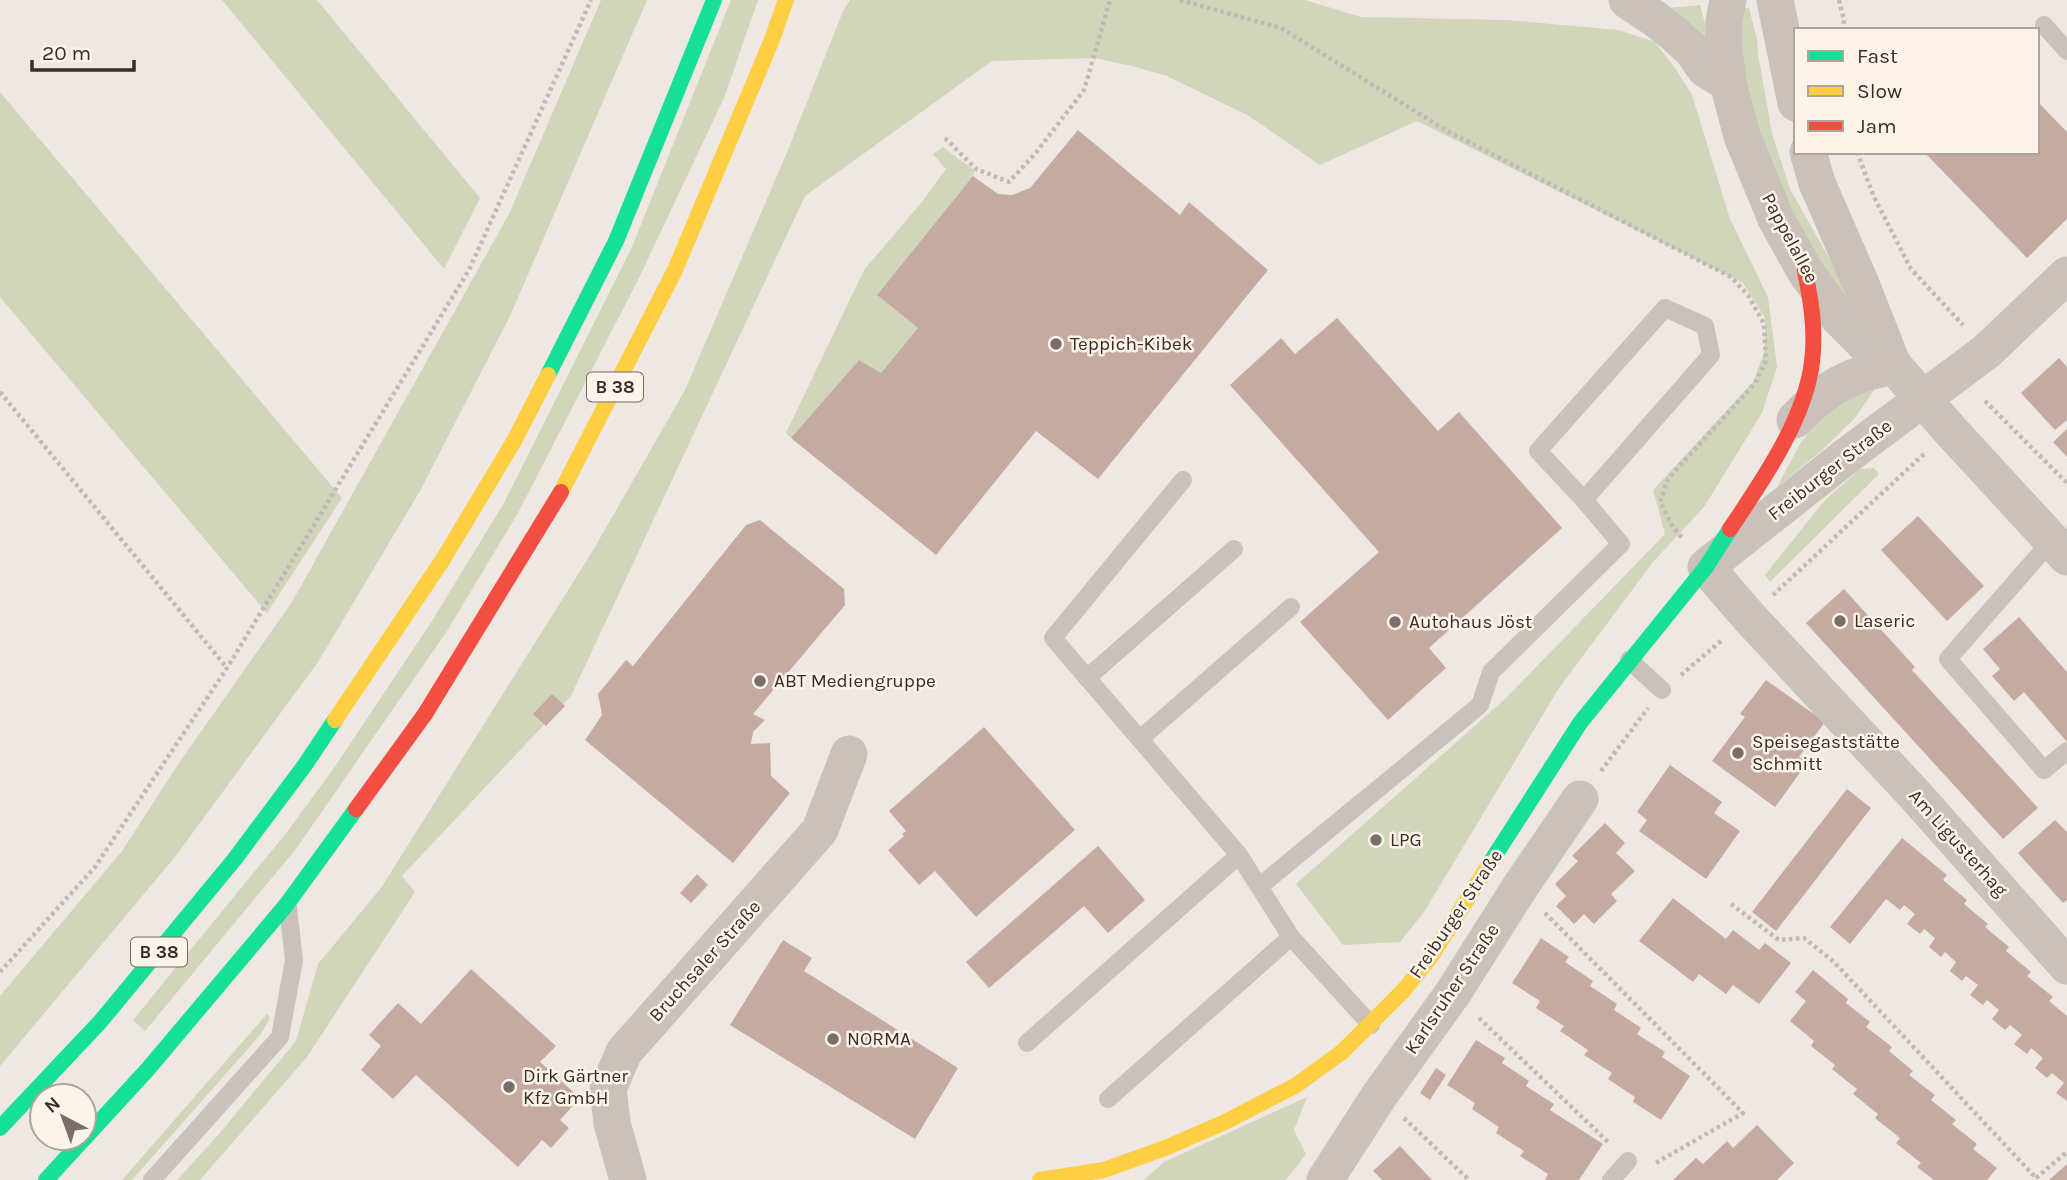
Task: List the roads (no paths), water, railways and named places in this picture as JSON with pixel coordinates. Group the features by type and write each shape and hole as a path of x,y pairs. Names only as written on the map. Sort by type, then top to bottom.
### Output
{"main road":[{"name":"B 38","path":"0,1128 100,1022 234,860 305,765 442,561 514,441 616,241 714,0"},
{"name":"B 38","path":"46,1180 148,1069 287,904 425,714 565,485 675,270 771,42 792,5"},
{"name":"Freiburger Straße","path":"1040,1180 1105,1175 1223,1123 1295,1086 1342,1052 1404,991 1430,958 1580,723 1706,567 1753,494 1795,421 1806,391 1814,331 1805,271"}],"street":[{"path":"1627,0 1654,18 1692,50 1705,69 1728,83"},
{"name":"Pappelallee","path":"1728,0 1724,34 1728,83 1742,136 1771,207 1805,271 1838,317 1867,346 1894,366 2059,548"},
{"path":"1775,0 1794,93"},
{"name":"Pappelallee","path":"1809,154 1817,183 1894,366"},
{"name":"Freiburger Straße","path":"1706,567 1987,351 2067,275"},
{"name":"Freiburger Straße","path":"1795,421 1812,402 1847,379 1870,370 1894,366"},
{"name":"Am Ligusterhag","path":"1706,567 1749,617 1915,794 2067,966"},
{"name":"Bruchsaler Straße","path":"628,1180 612,1123 608,1088 624,1052 820,830 849,754"},
{"name":"Karlsruher Straße","path":"1325,1180 1379,1096 1453,993 1580,799"}],"lane":[{"path":"2044,24 2067,51"},
{"path":"1260,886 1480,705 1491,672 1621,544 1538,451 1665,308 1705,326 1711,355 1584,500"},
{"path":"1182,480 1053,638 1239,855 1291,937 1371,1025"},
{"path":"2059,548 1948,659 2044,770 2067,751"},
{"path":"1087,678 1234,550"},
{"path":"1140,739 1291,607"},
{"path":"1629,660 1662,690"},
{"path":"1027,1043 1239,855"},
{"path":"152,1180 280,1037 294,960 287,904"},
{"path":"1108,1099 1291,937"},
{"path":"1611,1180 1628,1161"}],"place":[{"name":"Teppich-Kibek","path":"1056,344"},
{"name":"Laseric","path":"1840,621"},
{"name":"Autohaus Jöst","path":"1395,622"},
{"name":"ABT Mediengruppe","path":"760,681"},
{"name":"Speisegaststätte Schmitt","path":"1738,753"},
{"name":"LPG","path":"1376,840"},
{"name":"NORMA","path":"833,1039"},
{"name":"Dirk Gärtner Kfz GmbH","path":"509,1087"}]}
